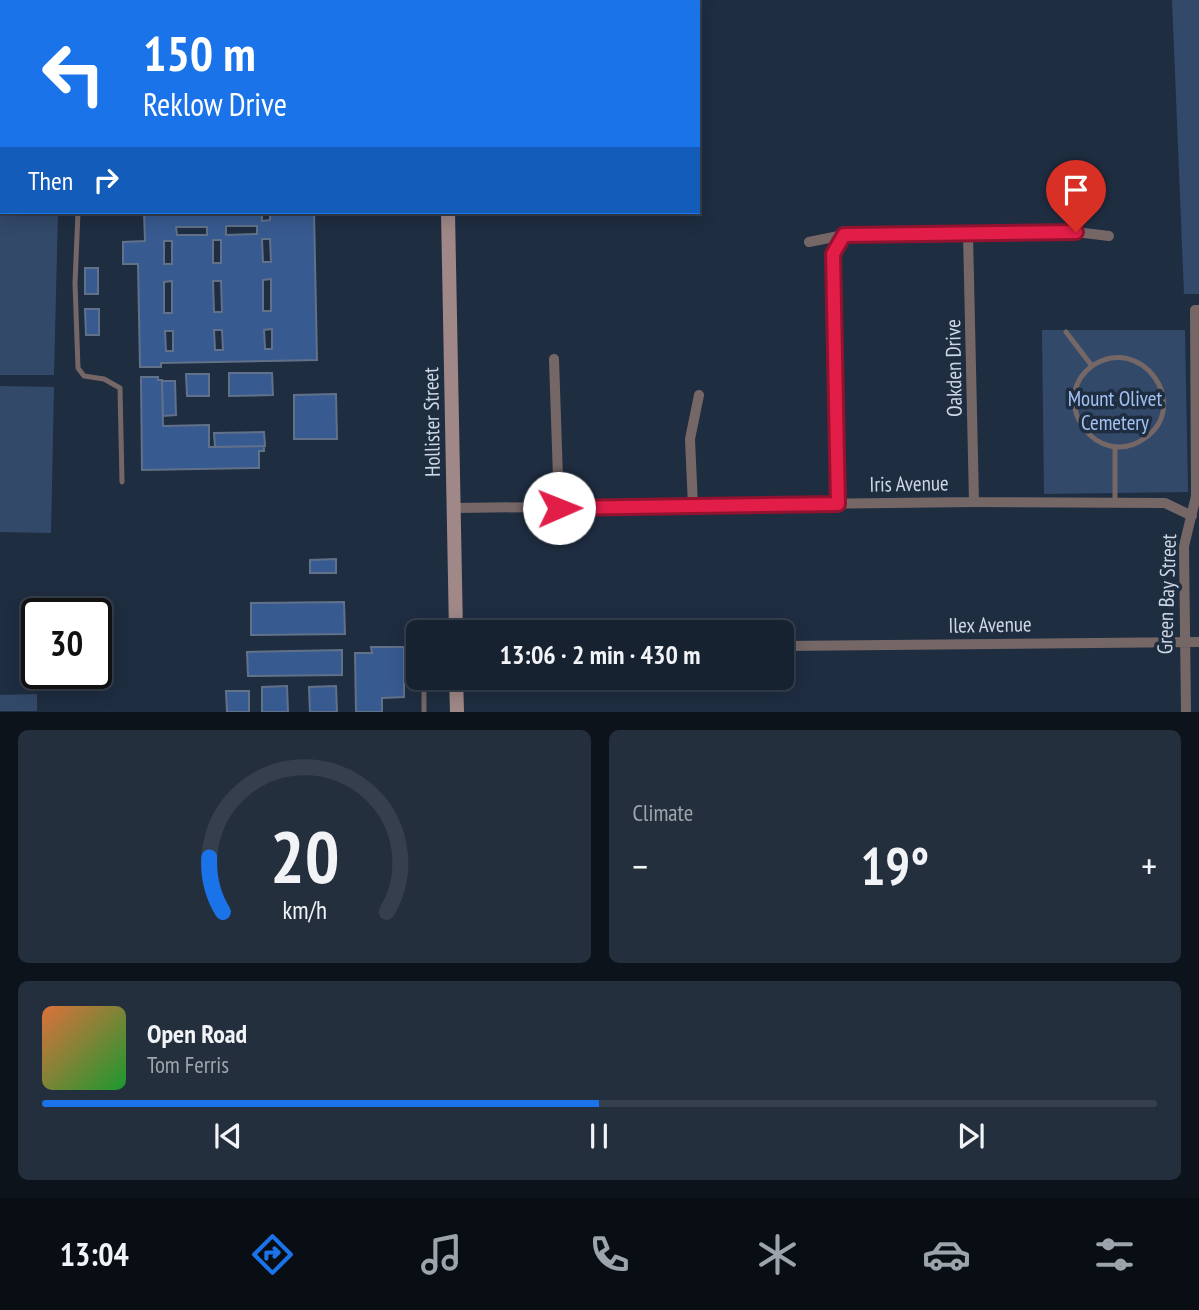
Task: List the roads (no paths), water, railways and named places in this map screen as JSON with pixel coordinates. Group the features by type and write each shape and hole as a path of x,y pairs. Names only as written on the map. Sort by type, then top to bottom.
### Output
{"main road":[{"name":"Hollister Street","path":"448,214 456,620"},
{"path":"456,690 457,712"}],"street":[{"path":"809,242 844,235 1076,232 1109,236"},
{"name":"Oakden Drive","path":"968,234 974,502"},
{"path":"838,504 833,254 844,235"},
{"name":"Green Bay Street","path":"1186,712 1184,547 1185,531 1192,516 1196,496 1197,310"},
{"path":"554,359 559,508"},
{"path":"693,506 690,439 699,395"},
{"name":"Iris Avenue","path":"455,508 974,502 1165,503 1192,516"},
{"name":"Ilex Avenue","path":"794,646 1199,642"}],"lane":[{"path":"78,214 75,283 78,368 84,376 104,379 120,388 122,482"},
{"path":"1066,332 1092,366"},
{"path":"1112,358 1131,359 1154,375 1162,391 1163,410 1150,435 1134,444 1115,447 1090,436 1075,413 1077,386 1092,366 1112,358"},
{"path":"1115,447 1115,503"},
{"path":"424,690 424,712"}],"park label":[{"name":"Mount Olivet Cemetery","path":"1115,411"}]}
